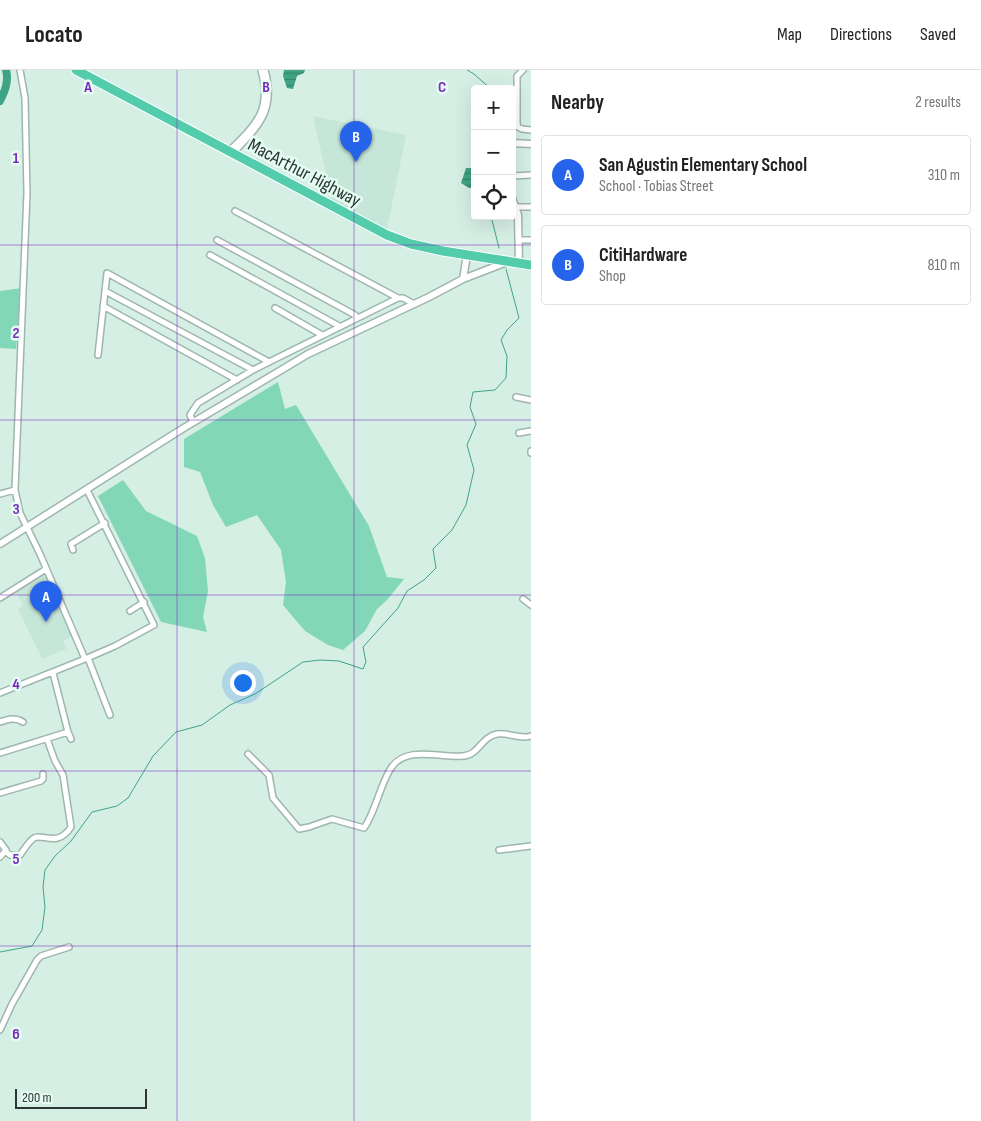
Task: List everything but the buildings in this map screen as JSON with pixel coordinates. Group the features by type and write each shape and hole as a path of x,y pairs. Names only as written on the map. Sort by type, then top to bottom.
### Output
{"highway":[{"name":"MacArthur Highway","path":"76,70 387,235 410,244 531,265"}],"street":[{"path":"20,70 25,98 27,193 15,490 20,513 87,659 110,715"},
{"path":"261,70 265,79"},
{"path":"231,152 252,131 257,122 262,108 265,70"},
{"path":"523,70 517,76 517,124 522,129 531,130"},
{"path":"516,144 531,144"},
{"path":"516,176 531,175"},
{"path":"516,207 531,207"},
{"path":"516,210 518,215 519,264"},
{"path":"235,211 398,298 403,298 414,304"},
{"path":"217,240 355,315 356,318"},
{"path":"519,240 531,240"},
{"path":"210,255 339,326"},
{"path":"463,279 467,255"},
{"path":"0,544 193,422 308,354 463,279 510,261"},
{"path":"98,355 107,273 269,362"},
{"path":"105,291 253,370"},
{"path":"193,422 190,415 198,403 253,370 398,298"},
{"path":"104,306 237,380"},
{"path":"275,308 322,335"},
{"path":"516,397 531,400"},
{"path":"519,433 531,431"},
{"path":"0,494 15,490"},
{"path":"0,694 87,659 152,627 154,622 87,490"},
{"path":"74,550 71,544 105,523"},
{"path":"0,598 46,569"},
{"path":"522,600 531,605"},
{"path":"130,611 144,602"},
{"path":"53,673 71,739"},
{"path":"0,722 17,719 24,722"},
{"path":"0,753 68,732"},
{"path":"248,754 269,775 273,798 299,829 332,820 364,828 390,769 404,758 423,754 464,756 475,752 482,742 493,735 531,736"},
{"path":"0,842 5,851 10,855 20,855 33,839 38,837 57,838 62,836 70,827 62,775 47,739"},
{"path":"0,794 41,781 43,779 42,774"},
{"path":"499,850 531,846"},
{"path":"0,856 5,851"},
{"path":"0,1030 12,1004 37,960 41,956 69,947"}],"shaded area":[{"path":"284,70 305,70 304,73 297,76 293,89 287,88 283,76"},
{"path":"313,116 406,135 387,229 332,200"},
{"path":"466,168 471,168 471,188 461,183"},
{"path":"22,288 16,349 0,348 0,291"},
{"path":"278,382 285,409 296,405 369,526 387,577 404,579 377,609 365,631 343,650 328,645 305,631 283,605 286,582 281,550 257,515 226,527 213,505 200,472 184,467 184,439"},
{"path":"123,480 146,511 197,536 205,558 208,591 203,617 207,632 161,622 98,496"},
{"path":"45,574 73,636 63,641 66,649 42,659 18,609 23,606 16,592"}],"waterway":[{"path":"0,101 6,86 6,70"},
{"path":"467,70 486,85"},
{"path":"492,220 499,248"},
{"path":"0,952 32,946 42,930 45,907 43,887 45,870 55,856 71,841 92,812 117,806 128,798 153,756 176,732 202,725 230,705 255,694 303,662 320,660 339,661 363,669 366,662 363,647 398,608 407,591 424,580 436,568 433,549 452,530 466,505 474,470 467,445 476,424 470,407 473,392 495,390 506,378 507,356 501,340 507,330 519,318 506,269"}],"place":[{"name":"CitiHardware","path":"356,162"},
{"name":"San Agustin Elementary School","path":"46,622"}]}
